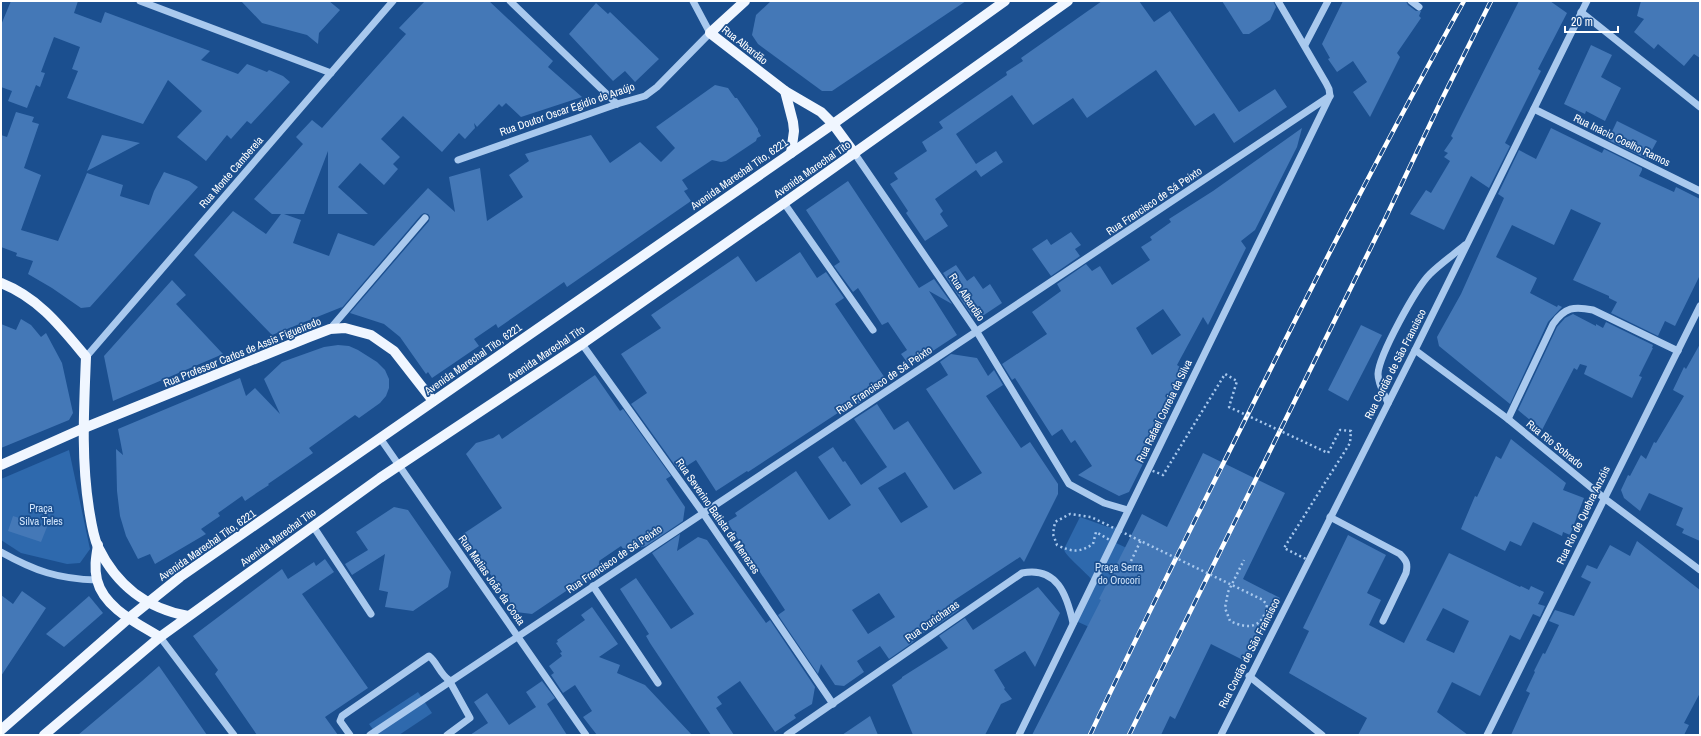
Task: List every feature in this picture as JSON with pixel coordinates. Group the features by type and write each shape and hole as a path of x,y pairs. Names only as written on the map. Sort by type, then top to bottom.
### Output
{"main road":[{"name":"Rua Doutor Oscar Egidio de Araújo","path":"710,33 745,1"},
{"path":"833,124 1005,1"},
{"name":"Avenida Marechal Tito","path":"44,735 160,637 313,526 399,466 582,344 855,154 1068,1"},
{"name":"Rua Albardão","path":"710,33 785,91 820,112 833,124 855,154"},
{"path":"785,91 794,131 791,153"},
{"name":"Avenida Marechal Tito, 6221","path":"129,618 180,577 833,124"},
{"path":"1,284 10,287 36,303 54,318 86,357 84,428 86,488 98,546 112,570 129,590 148,602 175,613 188,616"},
{"name":"Rua Professor Carlos de Assis Figueiredo","path":"84,428 330,329 345,328 371,335 394,351 433,401"},
{"path":"1,465 84,428"},
{"path":"98,546 95,565 97,580 104,595 114,607 160,637"},
{"path":"1,730 129,618"}],"street":[{"path":"140,1 331,73"},
{"name":"Rua Monte Camberela","path":"86,357 393,1"},
{"path":"510,1 617,104"},
{"path":"693,1 710,33"},
{"path":"1278,1 1305,45 1329,89 1330,96"},
{"path":"1305,45 1328,1"},
{"path":"1411,1 1420,7"},
{"name":"Rua Cordão de São Francisco","path":"1221,735 1415,350 1587,1"},
{"path":"1581,12 1700,106"},
{"name":"Rua Doutor Oscar Egidio de Araújo","path":"458,160 617,104 645,96 657,87 710,33"},
{"name":"Rua Francisco de Sá Peixto","path":"370,735 1330,96"},
{"name":"Rua Rafael Correia da Silva","path":"1019,735 1330,96"},
{"name":"Rua Inácio Coelho Ramos","path":"1534,109 1700,191"},
{"name":"Rua Albardão","path":"855,154 977,332 1069,484 1104,503 1128,510"},
{"path":"784,203 873,330"},
{"path":"330,329 425,218"},
{"path":"1388,403 1379,384 1378,374 1380,361 1416,292 1429,275 1468,243"},
{"name":"Rua Rio de Quebra Anzóis","path":"1487,735 1700,306"},
{"path":"1508,420 1553,324 1559,315 1568,309 1585,308 1593,310 1678,350"},
{"name":"Rua Severino Batista de Menezes","path":"582,344 704,513 833,704"},
{"name":"Rua Rio Sobrado","path":"1415,350 1508,420 1604,498 1700,570"},
{"name":"Rua Matias João da Costa","path":"380,438 586,735"},
{"path":"1330,517 1400,554 1405,559 1408,566 1406,573 1383,621"},
{"path":"313,526 371,614"},
{"path":"1,552 43,573 67,578 97,580"},
{"name":"Rua Curicharas","path":"787,735 1022,573 1032,571 1043,573 1053,578 1060,586 1066,597 1074,623"},
{"path":"593,586 658,683"},
{"path":"160,637 234,735"},
{"path":"350,735 340,720 342,716 429,656 450,682 470,718 447,735"},
{"path":"1250,676 1322,735"}],"path":[{"path":"1148,468 1163,475 1226,374 1237,381 1229,407 1328,453 1340,430 1351,431 1350,443 1284,548 1308,560"},
{"path":"1113,542 1096,532 1093,544 1081,551 1066,550 1057,545 1053,534 1055,522 1070,514 1091,517 1141,540 1263,600 1267,605 1262,619 1253,626 1240,626 1230,621 1225,608 1228,592 1244,560"},
{"path":"1131,561 1141,540"}],"green space":[{"name":"Praça Silva Teles","path":"69,450 90,549 80,563 67,564 21,553 1,540 1,479"},
{"name":"Praça Serra do Orocori","path":"1080,517 1108,527 1123,528 1116,543 1146,557 1109,636 1076,621 1092,580 1065,552 1064,549"},
{"path":"418,692 432,713 399,735 377,735 369,724"}],"building":[{"path":"11,1 78,1 74,13 101,23 105,12 210,51 201,60 238,74 247,64 267,72 269,70 283,76 290,82 251,124 247,121 231,139 227,135 206,161 177,137 202,111 168,80 143,124 67,98 78,71 72,69 80,47 54,37 41,72 45,73 40,87 36,85 27,108 8,101 12,91 1,87 1,25"},
{"path":"241,1 329,1 340,10 319,33 318,44 307,35 262,23"},
{"path":"425,1 489,1 553,61 548,67 582,97 521,117 506,103 502,107 499,104 477,127 474,123 475,128 465,139 459,133 442,152 403,116 381,139 400,157 393,164 398,169 384,185 360,163 338,187 368,214 328,214 328,151 304,214 284,214 301,220 293,243 329,256 338,233 374,246 428,188 455,212 449,177 480,168 487,221 523,197 509,175 529,161 525,154 591,135 610,163 640,142 661,162 675,148 656,127 715,85 728,88 735,98 737,98 758,129 761,136 726,161 721,162 712,160 682,180 688,189 684,191 691,201 567,287 564,282 498,328 496,324 474,339 479,346 432,378 428,372 426,374 400,337 384,324 350,313 429,221 430,217 428,214 424,213 421,215 340,310 342,307 272,335 194,255 233,211 266,234 281,214 272,214 254,199 303,144 296,137 312,120 322,128 406,34 399,28"},
{"path":"771,1 966,1 832,91 822,91 758,44 752,35 756,15"},
{"path":"1102,1 1139,1 1154,22 1170,11 1239,112 1275,89 1287,107 1234,143 1214,113 1195,126 1156,70 1087,118 1073,98 1033,125 1012,95 956,134 976,164 996,151 1003,162 981,177 976,170 935,199 943,211 940,214 948,226 925,241 906,213 908,211 890,184 898,179 894,173 927,151 922,142 943,128 939,122 1007,75 1006,72 1023,61 1021,58"},
{"path":"1222,1 1273,1 1276,7 1270,20 1249,34 1243,34"},
{"path":"1343,1 1406,1 1408,5 1416,11 1421,11 1419,16 1421,18 1397,53 1400,57 1370,117 1353,92 1367,82 1353,61 1337,72 1328,59 1330,58 1322,44"},
{"path":"1519,1 1550,1 1567,13 1538,69 1541,71 1505,143 1510,146 1489,188 1471,176 1444,230 1410,214 1426,190 1431,193 1450,161 1444,157 1448,153 1444,151 1453,138 1451,136"},
{"path":"1641,1 1700,1 1700,58 1694,54 1684,66 1658,44 1654,49 1634,32 1644,19 1637,16"},
{"path":"596,3 608,14 610,12 659,59 635,82 625,71 613,81 569,34"},
{"path":"1591,45 1612,55 1601,77 1621,88 1605,121 1586,111 1585,114 1564,104"},
{"path":"16,112 34,117 32,122 39,124 24,168 41,175 21,230 58,241 87,173 123,185 120,196 149,205 154,191 164,172 189,181 198,187 90,307 81,308 28,274 33,261 16,256 17,253 1,247 1,135 7,137"},
{"path":"1617,121 1657,141 1647,159 1608,140"},
{"path":"1302,128 1297,147 1255,230 1241,241 1246,248 1208,325 1203,317 1177,365 1186,371 1181,380 1184,381 1129,492 1119,496 1078,475 1092,466 1075,440 1071,443 1062,429 1052,436 1015,378 1012,380 1002,364 1047,334 1032,312 1061,291 1057,284 1086,264 1092,271 1100,266 1112,285 1150,260 1141,247 1152,240 1150,237 1171,222 1169,219 1213,191","holes":["1163,309 1181,335 1152,355 1136,328"]},
{"path":"1551,128 1602,153 1604,149 1642,168 1639,176 1674,192 1676,187 1700,199 1700,275 1675,326 1665,321 1658,336 1611,313 1617,302 1609,298 1609,296 1573,280 1601,223 1571,209 1554,245 1512,225 1496,257 1537,278 1530,293 1557,307 1558,305 1562,307 1548,322 1510,404 1439,346 1437,337 1461,294 1504,198 1498,194 1519,150 1536,159"},
{"path":"102,135 140,143 87,171"},
{"path":"848,181 919,288 934,279 952,304 929,291 957,335 910,366 901,354 907,350 888,322 882,325 858,288 853,292 834,266 840,262 806,210"},
{"path":"1071,232 1081,245 1075,249 1080,256 1051,276 1032,249 1047,239 1051,245"},
{"path":"800,252 817,278 826,272 844,298 835,304 887,381 869,392 871,395 849,410 847,407 748,472 747,471 716,491 696,460 679,471 631,404 647,393 621,354 661,328 651,315 738,256 756,282"},
{"path":"956,265 967,281 974,276 983,289 990,284 1002,303 978,319 972,316 943,273"},
{"path":"172,280 186,295 176,304 223,354 113,401 104,356"},
{"path":"1573,314 1603,328 1606,322 1653,345 1653,348 1639,376 1642,377 1632,398 1584,374 1587,366 1580,364 1577,370 1574,368 1542,430 1518,410 1557,327 1565,318"},
{"path":"21,319 31,325 41,337 46,333 62,363 73,413 69,420 1,448 1,324 16,330"},
{"path":"1361,325 1382,335 1348,401 1328,390"},
{"path":"1700,344 1700,541 1682,533 1684,529 1676,525 1683,508 1649,493 1640,511 1624,498 1621,490 1628,475 1630,476 1641,455 1646,459 1654,442 1656,443 1684,396 1673,390 1684,367 1686,369"},
{"path":"338,345 349,346 358,350 377,362 385,370 389,379 389,388 386,396 380,403 359,418 355,415 309,448 313,453 268,484 269,485 245,501 242,496 218,513 220,516 201,529 206,534 155,564 150,554 138,559 126,536 120,516 117,491 116,449 123,455 118,429 240,378 246,396 255,388 280,414 264,379 282,362 324,347"},
{"path":"951,354 977,358 988,376 994,370 1003,385 986,396 1021,448 1030,442 1058,484 1058,494 1024,562 1020,557 953,601 959,610 920,635 912,643 889,659 880,646 857,661 864,672 844,686 835,685 821,664 818,674 778,615 785,610 727,522 737,516 735,513 796,471 829,520 851,505 818,457 833,447 843,462 845,461 861,485 887,467 854,419 877,404 894,430 908,421 954,490 982,473 926,389 948,375 940,362","holes":["905,472 928,507 901,523 878,488","879,593 895,617 868,634 852,610"]},
{"path":"595,375 620,411 623,409 671,476 666,479 685,507 683,521 646,546 635,549 627,554 621,546 599,561 604,570 583,584 581,581 532,614 516,612 463,534 502,508 466,454 476,443 493,438 499,434 502,439"},
{"path":"1511,439 1566,483 1563,490 1584,498 1570,535 1563,532 1562,536 1533,522 1521,546 1510,541 1505,551 1461,529 1475,496 1477,497 1496,456 1501,459"},
{"path":"1203,453 1285,493 1243,579 1280,598 1249,663 1211,644 1175,719 1170,716 1161,735 1032,735 1101,600 1099,599 1142,514 1167,527"},
{"path":"394,507 408,510 451,572 448,587 413,611 385,607 388,592 379,590 385,554 352,575 345,564 368,550 356,532"},
{"path":"13,516 47,527 41,542 8,531"},
{"path":"680,534 677,551 698,537 707,540 766,623 770,620 815,687 812,704 794,715 796,718 775,732 740,681 717,697 722,704 716,708 734,735 711,735 650,643 646,636 649,634 620,589 636,578 671,629 694,614 652,553"},
{"path":"1348,535 1386,555 1367,593 1381,600 1369,625 1404,643 1449,553 1520,587 1521,586 1529,590 1531,586 1544,592 1538,604 1545,606 1540,617 1533,614 1520,640 1510,635 1480,696 1452,682 1437,712 1468,735 1358,735 1367,718 1289,673 1309,631 1303,628","holes":["1443,608 1469,621 1454,653 1426,640"]},
{"path":"1637,541 1700,590 1700,693 1684,723 1689,725 1684,735 1511,735 1530,693 1526,691 1535,672 1534,671 1543,653 1545,654 1559,625 1549,621 1555,610 1574,616 1591,582 1581,577 1587,565 1597,569 1610,545 1630,556"},
{"path":"325,559 334,572 302,594 368,688 325,717 338,735 257,735 215,674 218,670 193,636 282,569 288,579 314,562 316,566"},
{"path":"1038,587 1060,613 1035,667 1025,651 994,670 1005,688 1004,689 1012,699 1001,704 985,735 913,735 892,685 948,648 939,636 965,618 973,630"},
{"path":"22,591 46,608 1,676 1,595 13,604"},
{"path":"89,596 103,613 64,647 46,634"},
{"path":"592,607 618,644 599,657 620,665 617,673 645,685 692,735 597,735 583,717 592,711 575,685 563,693 551,675 554,673 549,666 562,656 560,653 562,652 556,643 558,642 557,640 585,620 581,615"},
{"path":"159,666 207,735 78,735 142,681"},
{"path":"542,681 555,698 547,704 567,735 470,735 488,723 474,702 487,693 509,725 536,707 526,692"},
{"path":"870,716 878,735 842,735"}],"railway":[{"path":"1090,735 1164,582 1322,268 1377,161 1464,1"},
{"path":"1129,735 1386,217 1441,101 1491,1"}]}
